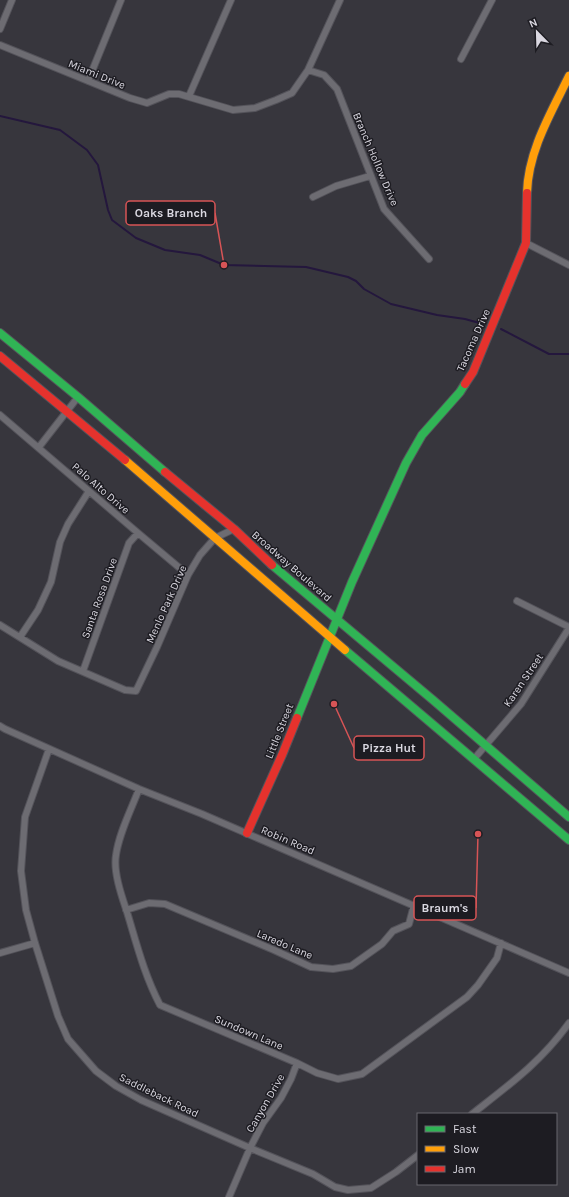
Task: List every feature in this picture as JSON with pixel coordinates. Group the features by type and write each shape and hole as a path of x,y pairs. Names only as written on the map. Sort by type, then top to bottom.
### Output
{"main road":[{"name":"Tacoma Drive","path":"329,636 377,524 406,463 422,435 460,392 473,372 526,243 527,185 534,155 544,128 569,76"},
{"name":"Broadway Boulevard","path":"0,333 78,397 191,495 234,529 280,572 569,817"},
{"path":"0,356 122,457 329,636 569,840"},
{"name":"Little Street","path":"247,833 282,755 329,636"}],"street":[{"path":"0,29 12,0"},
{"path":"88,81 121,0"},
{"path":"189,96 231,0"},
{"name":"Miami Drive","path":"0,45 130,98 147,103 169,94 179,94 233,110 255,108 292,93 308,70 340,0"},
{"path":"461,59 492,0"},
{"name":"Branch Hollow Drive","path":"308,70 324,75 337,89 384,209 429,259"},
{"path":"312,196 336,186 370,176"},
{"path":"526,243 569,265"},
{"path":"39,447 78,397"},
{"name":"Palo Alto Drive","path":"0,415 188,575"},
{"path":"20,637 38,610 51,582 60,542 68,524 89,490"},
{"name":"Menlo Park Drive","path":"83,671 125,690 136,691 188,575 200,555 215,538 234,529"},
{"name":"Santa Rosa Drive","path":"83,671 129,543 138,533"},
{"path":"517,601 569,627"},
{"path":"0,625 58,661 83,671"},
{"name":"Karen Street","path":"474,759 521,704 569,627"},
{"name":"Robin Road","path":"0,726 5,730 139,789 247,833 569,973"},
{"name":"Saddleback Road","path":"49,749 25,817 21,871 26,910 34,944 58,1016 68,1038 96,1071 116,1086 141,1100 313,1174 335,1187 348,1190 371,1188 396,1172 417,1156"},
{"name":"Sundown Lane","path":"139,789 122,832 116,856 116,872 139,956 150,985 160,1005 297,1063 317,1073 338,1079 362,1074 467,997 478,985 497,958 501,943"},
{"name":"Laredo Lane","path":"126,910 149,903 165,904 311,967 333,969 351,966 382,944 393,931 409,924 414,905"},
{"path":"0,953 34,944"},
{"path":"473,1113 523,1075 555,1042 569,1023"},
{"name":"Canyon Drive","path":"229,1197 250,1148 263,1123 281,1098 297,1063"}],"waterway":[{"path":"0,116 60,130 87,150 98,165 108,210 112,220 136,238 165,250 200,255 224,265 306,267 348,277 356,281 364,289 391,304 483,324"},
{"path":"501,329 549,354 569,354"}],"traffic: fast":[{"path":"0,333 78,397 165,472"},
{"path":"297,718 352,582 406,463 422,435 460,392 465,384"},
{"path":"272,565 433,700 569,817"},
{"path":"345,650 569,840"}],"traffic: slow":[{"path":"527,193 528,177 536,147 548,118 569,76"},
{"path":"125,460 345,650"}],"traffic: jam":[{"path":"465,384 473,372 526,243 527,193"},
{"path":"0,356 125,460"},
{"path":"165,472 234,529 272,565"},
{"path":"247,833 297,718"}],"place":[{"name":"Oaks Branch","path":"224,265"},
{"name":"Pizza Hut","path":"334,704"},
{"name":"Braum's","path":"478,834"}]}
